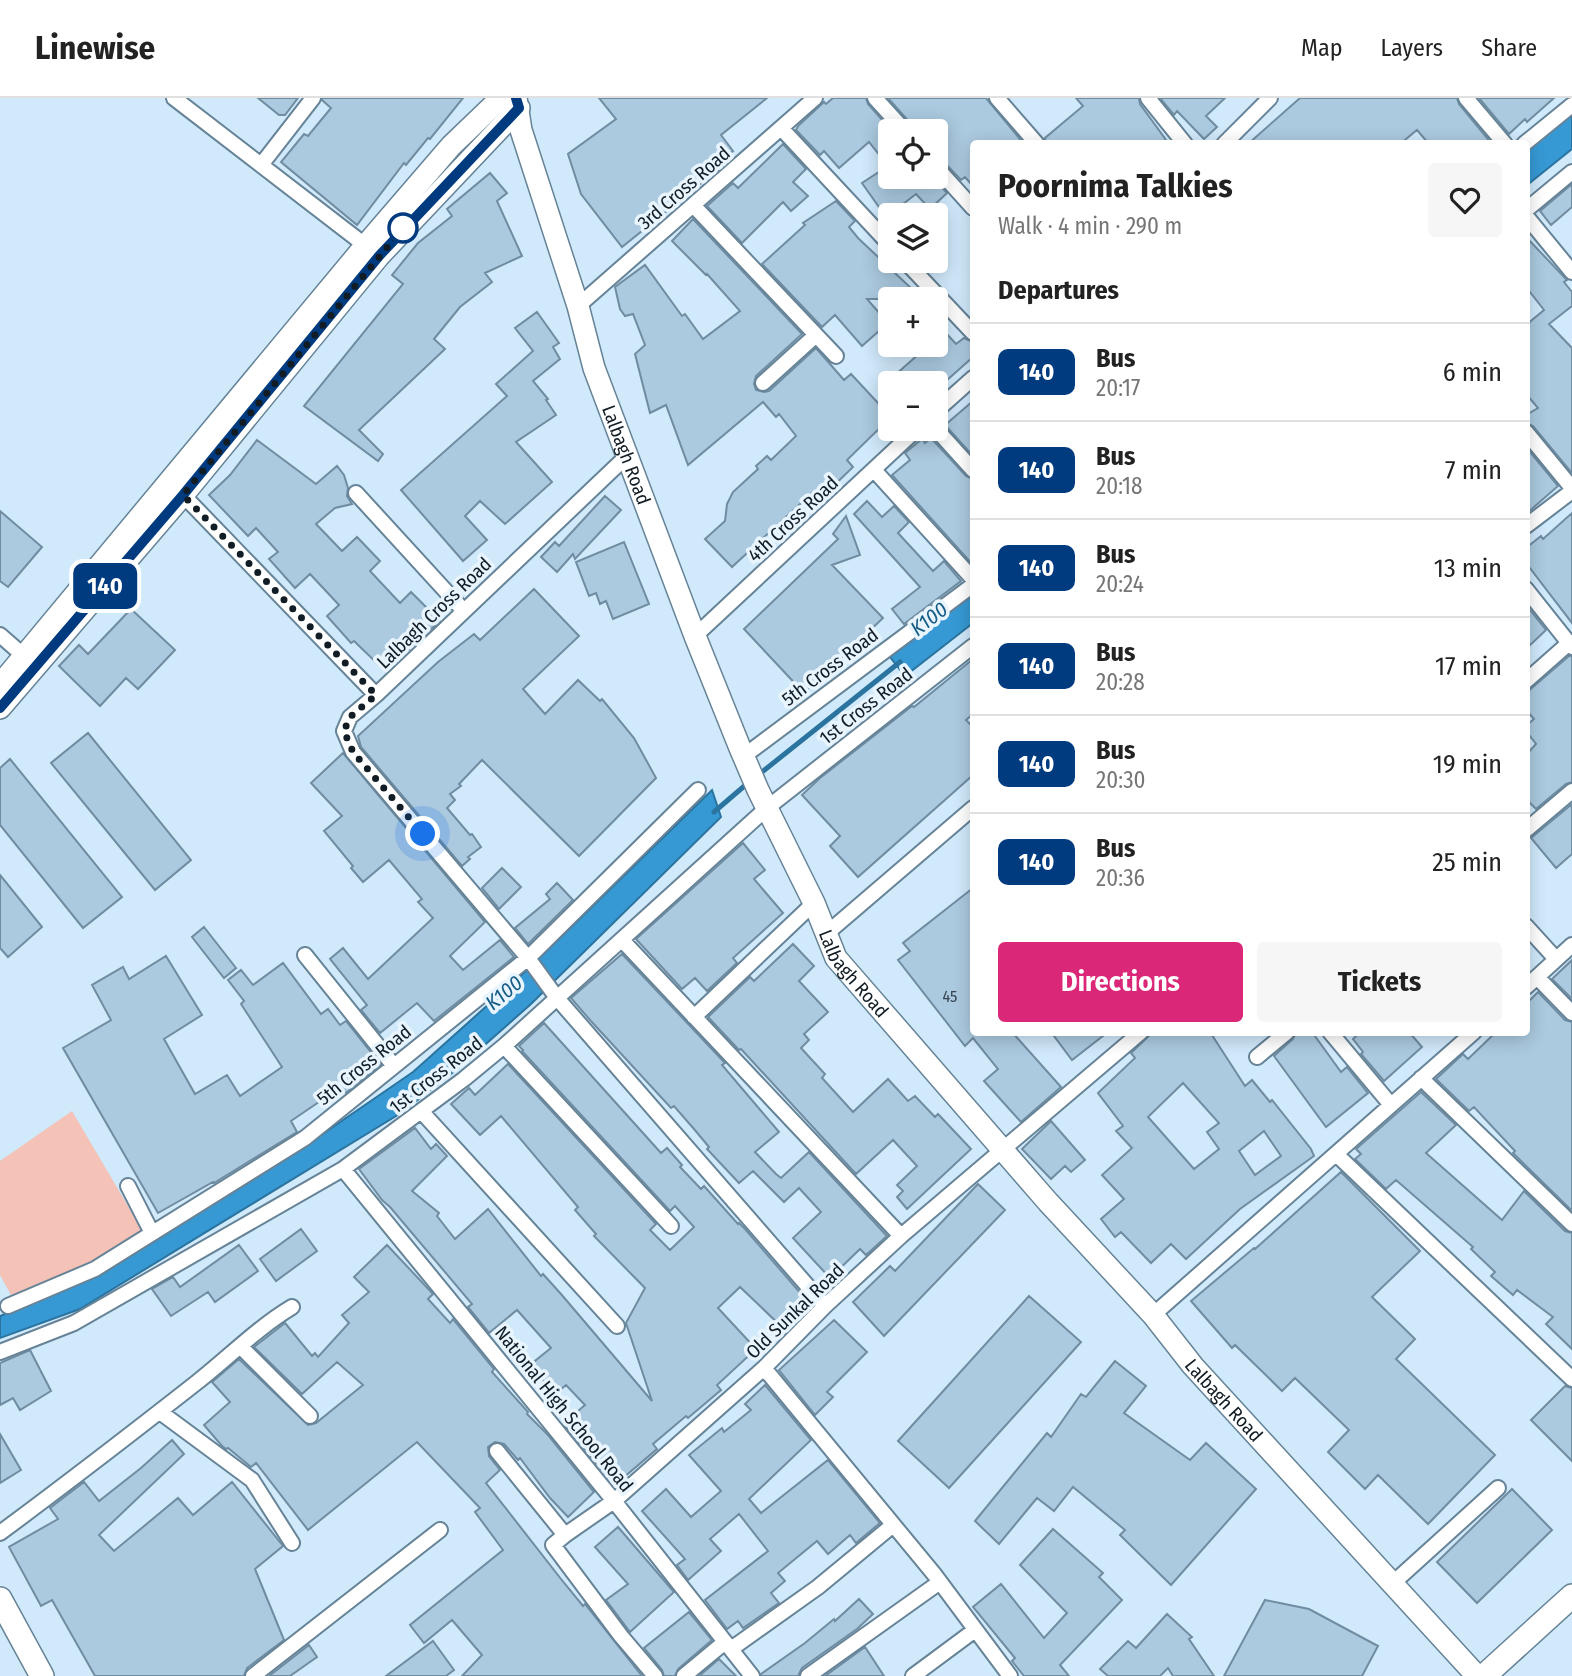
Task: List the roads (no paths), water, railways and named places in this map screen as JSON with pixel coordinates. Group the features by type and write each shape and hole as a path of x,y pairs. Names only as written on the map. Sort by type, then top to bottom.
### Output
{"main road":[{"path":"0,708 30,662 372,251 516,101"},
{"name":"Lalbagh Road","path":"516,101 521,130 578,306 594,368 695,636 744,756 814,903 836,958 1153,1315 1193,1366 1477,1676"},
{"path":"0,685 30,662 183,495 372,251"},
{"path":"1484,1676 1572,1596"},
{"path":"0,1599 42,1676"}],"street":[{"path":"174,98 372,251"},
{"path":"261,165 313,98"},
{"name":"3rd Cross Road","path":"578,306 815,98"},
{"path":"875,98 894,119"},
{"path":"997,98 1034,140"},
{"path":"1148,98 1182,140"},
{"path":"1228,140 1270,98"},
{"path":"1466,98 1502,140"},
{"path":"1529,140 1572,105"},
{"path":"780,128 878,232"},
{"path":"1530,207 1572,172"},
{"path":"948,180 970,205"},
{"path":"693,205 836,356"},
{"path":"1530,221 1572,272"},
{"path":"916,273 970,330"},
{"path":"763,383 816,335"},
{"path":"948,400 970,381"},
{"path":"1530,437 1572,489 1530,523"},
{"name":"4th Cross Road","path":"695,636 904,441"},
{"path":"947,441 970,467"},
{"name":"Lalbagh Cross Road","path":"183,495 376,695 628,455"},
{"path":"874,470 970,576"},
{"path":"356,493 464,611"},
{"name":"5th Cross Road","path":"744,756 970,587"},
{"path":"1530,594 1571,645 1530,678"},
{"path":"0,635 30,662"},
{"name":"1st Cross Road","path":"0,1352 74,1322 343,1169 504,1046 622,940 763,799 970,648"},
{"path":"376,695 350,717 344,731 353,752 530,961 557,998 825,1306"},
{"name":"5th Cross Road","path":"8,1306 96,1269 305,1138 530,961 698,790"},
{"path":"1530,827 1572,791"},
{"path":"827,934 970,811"},
{"path":"694,1017 814,903"},
{"path":"1530,930 1556,959"},
{"path":"622,940 901,1236"},
{"path":"1572,945 1532,982 1572,1013"},
{"path":"305,955 394,1066"},
{"name":"Old Sunkal Road","path":"565,1535 614,1501 764,1368 825,1306 901,1236 1136,1036"},
{"path":"1257,1057 1282,1036"},
{"path":"1333,1036 1391,1105"},
{"path":"1153,1315 1469,1036"},
{"path":"504,1046 671,1226"},
{"path":"1421,1078 1572,1224"},
{"path":"421,1111 617,1326"},
{"path":"1336,1154 1572,1379"},
{"name":"National High School Road","path":"343,1169 614,1501 752,1676"},
{"path":"128,1186 152,1233"},
{"path":"0,1533 84,1472 242,1347 270,1321 292,1307"},
{"path":"242,1347 310,1416"},
{"path":"764,1368 940,1582 1010,1676"},
{"path":"160,1412 251,1480 292,1542"},
{"path":"497,1451 565,1535 553,1545 621,1636 655,1676"},
{"path":"1392,1584 1498,1488"},
{"path":"684,1676 818,1587 893,1525"},
{"path":"253,1676 440,1530"},
{"path":"808,1676 940,1582"},
{"path":"913,1676 975,1630"}],"water":[{"path":"1572,111 1572,149 1530,183 1530,145"},
{"name":"K100","path":"970,596 970,625 905,676 890,657"},
{"name":"K100","path":"712,790 721,817 531,1004 461,1066 401,1113 80,1309 0,1338 0,1316 100,1275 314,1140 413,1072 528,969"}],"waterway":[{"name":"K100","path":"757,776 900,662"},
{"name":"K100","path":"714,812 749,782"}]}
